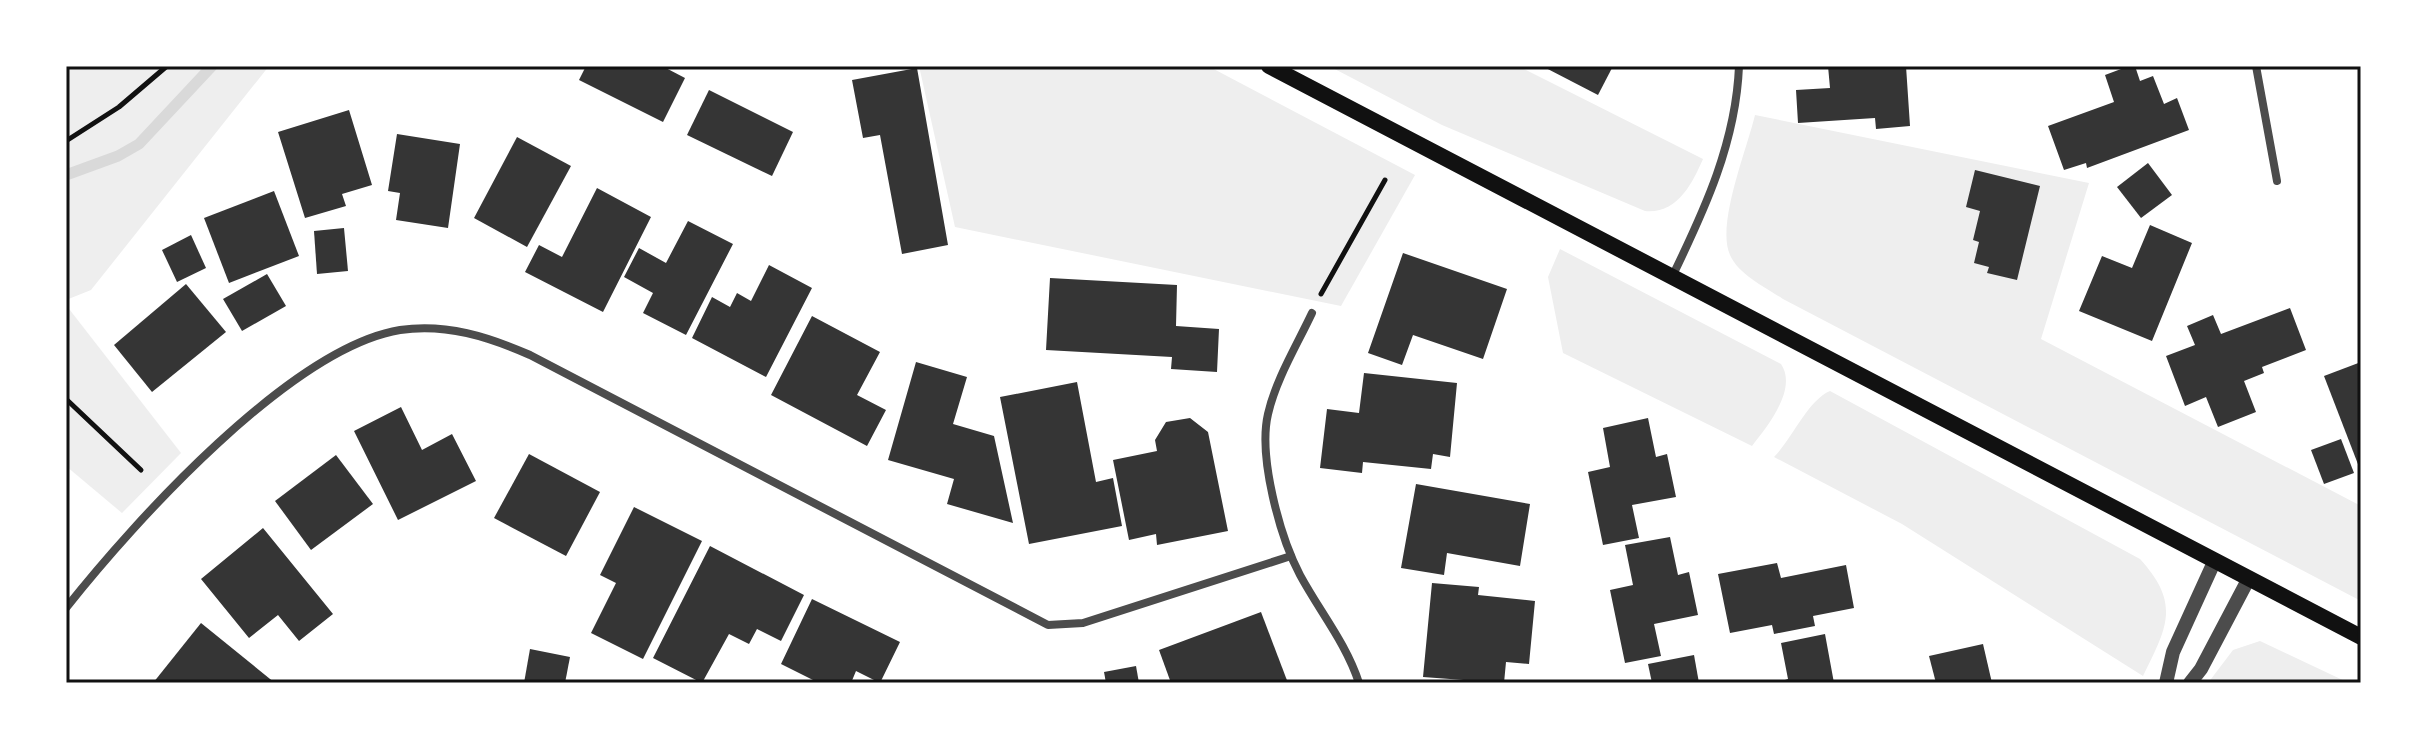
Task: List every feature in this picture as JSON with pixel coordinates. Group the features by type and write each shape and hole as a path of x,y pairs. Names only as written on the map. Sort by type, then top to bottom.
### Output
{"main road":[{"path":"1269,66 2361,637"}],"street":[{"path":"1672,277 1707,204 1723,160 1739,66"},
{"path":"2256,66 2277,181"},
{"path":"1312,313 1267,418 1267,463 1291,556 1341,641 1359,683"},
{"path":"66,608 166,493 255,413 343,349 371,338 415,330 473,333 530,355 1048,625 1083,623 1291,556"},
{"path":"2166,683 2173,652 2215,560"},
{"path":"2190,683 2201,669 2249,578"}],"path":[{"path":"66,141 119,107 167,66"},
{"path":"1312,313 1338,257 1385,180"},
{"path":"66,399 141,470"}],"shaded area":[{"path":"66,66 269,66 91,290 66,300"},
{"path":"919,66 1208,66 1415,175 1341,306 955,227"},
{"path":"1329,66 1518,66 1703,159 1682,196 1666,208 1645,211 1442,125"},
{"path":"1755,115 2089,183 2041,339 2361,506 2361,601 1783,299 1746,275 1730,255 1727,225 1734,186"},
{"path":"1560,249 1781,364 1786,385 1783,396 1752,446 1563,353 1548,277"},
{"path":"66,305 181,453 122,513 66,466"},
{"path":"1830,391 2140,559 2161,589 2166,616 2143,676 1902,524 1774,457 1807,411"},
{"path":"2260,641 2349,683 2208,683 2233,650"}],"building":[{"path":"586,66 662,66 685,78 663,122 579,80"},
{"path":"1542,66 1608,66 1612,68 1598,95"},
{"path":"1828,66 1906,66 1910,126 1876,129 1875,118 1798,123 1796,90 1830,88"},
{"path":"2135,66 2140,81 2153,76 2164,104 2177,98 2189,130 2087,168 2086,163 2064,170 2048,126 2114,102 2105,75"},
{"path":"917,68 948,245 902,254 880,135 863,138 852,80"},
{"path":"709,90 793,132 772,176 687,135"},
{"path":"349,110 372,185 342,194 346,206 305,218 278,132"},
{"path":"397,134 460,144 448,228 396,220 400,193 388,191"},
{"path":"517,137 571,166 527,247 474,218"},
{"path":"2148,163 2172,195 2141,218 2117,187"},
{"path":"1975,170 2040,186 2017,280 1987,273 1989,267 1974,263 1979,242 1973,240 1980,211 1966,207"},
{"path":"597,188 651,217 603,312 525,272 539,245 562,257"},
{"path":"274,191 299,256 229,283 204,218"},
{"path":"688,221 733,244 686,335 643,313 653,293 624,277 639,248 666,263"},
{"path":"2150,225 2192,243 2152,341 2079,311 2102,256 2132,268"},
{"path":"344,228 348,271 317,274 314,231"},
{"path":"191,235 206,268 177,282 162,250"},
{"path":"1403,253 1507,289 1483,359 1413,335 1402,365 1368,353"},
{"path":"769,265 812,288 766,377 692,338 712,297 730,307 737,293 751,301"},
{"path":"267,274 286,306 242,331 223,299"},
{"path":"1050,278 1177,285 1176,326 1219,329 1217,372 1171,369 1172,357 1046,350"},
{"path":"186,284 226,332 152,392 114,345"},
{"path":"2290,308 2306,350 2262,367 2264,373 2244,381 2256,412 2218,427 2206,397 2185,406 2166,356 2195,345 2187,326 2213,315 2221,334"},
{"path":"812,316 880,352 857,395 886,410 867,446 771,395"},
{"path":"916,362 967,377 953,424 994,436 1013,523 947,504 954,479 888,460"},
{"path":"2361,362 2361,472 2324,376"},
{"path":"1364,373 1457,383 1450,457 1433,454 1431,469 1363,462 1362,473 1320,468 1327,409 1359,413"},
{"path":"1077,382 1096,482 1113,478 1122,526 1029,544 1000,397"},
{"path":"401,407 422,450 452,434 476,481 398,520 354,431"},
{"path":"1190,418 1208,432 1228,531 1157,545 1156,534 1129,540 1113,460 1157,451 1155,440 1166,422"},
{"path":"1648,418 1656,457 1667,454 1676,497 1632,505 1639,538 1603,545 1588,472 1610,467 1603,428"},
{"path":"2341,439 2354,473 2324,484 2311,450"},
{"path":"529,454 600,492 566,556 494,518"},
{"path":"336,455 373,504 311,550 275,501"},
{"path":"1416,484 1530,504 1520,566 1447,553 1444,575 1401,568"},
{"path":"634,507 702,541 643,659 591,633 616,583 600,575"},
{"path":"263,528 333,614 299,641 278,615 249,638 201,579"},
{"path":"1670,537 1678,575 1689,572 1698,615 1654,624 1661,656 1625,663 1610,590 1633,585 1625,545"},
{"path":"710,546 804,595 781,641 757,629 749,644 729,634 702,683 653,658"},
{"path":"1777,563 1781,578 1846,565 1854,608 1813,616 1815,626 1774,634 1772,625 1730,633 1718,574"},
{"path":"1432,583 1479,587 1478,595 1535,601 1529,664 1506,662 1504,683 1423,677"},
{"path":"812,599 900,642 880,683 856,671 851,683 819,683 781,664"},
{"path":"1261,612 1288,683 1171,683 1159,650"},
{"path":"201,623 275,683 153,683"},
{"path":"1825,634 1834,683 1776,683 1788,679 1781,643"},
{"path":"1983,644 1992,683 1936,683 1929,656"},
{"path":"530,649 570,657 565,683 524,683"},
{"path":"1694,655 1699,683 1652,683 1648,664"},
{"path":"1136,666 1139,683 1106,683 1104,672"}],"waterway":[{"path":"66,175 118,156 139,144 212,66"}]}
